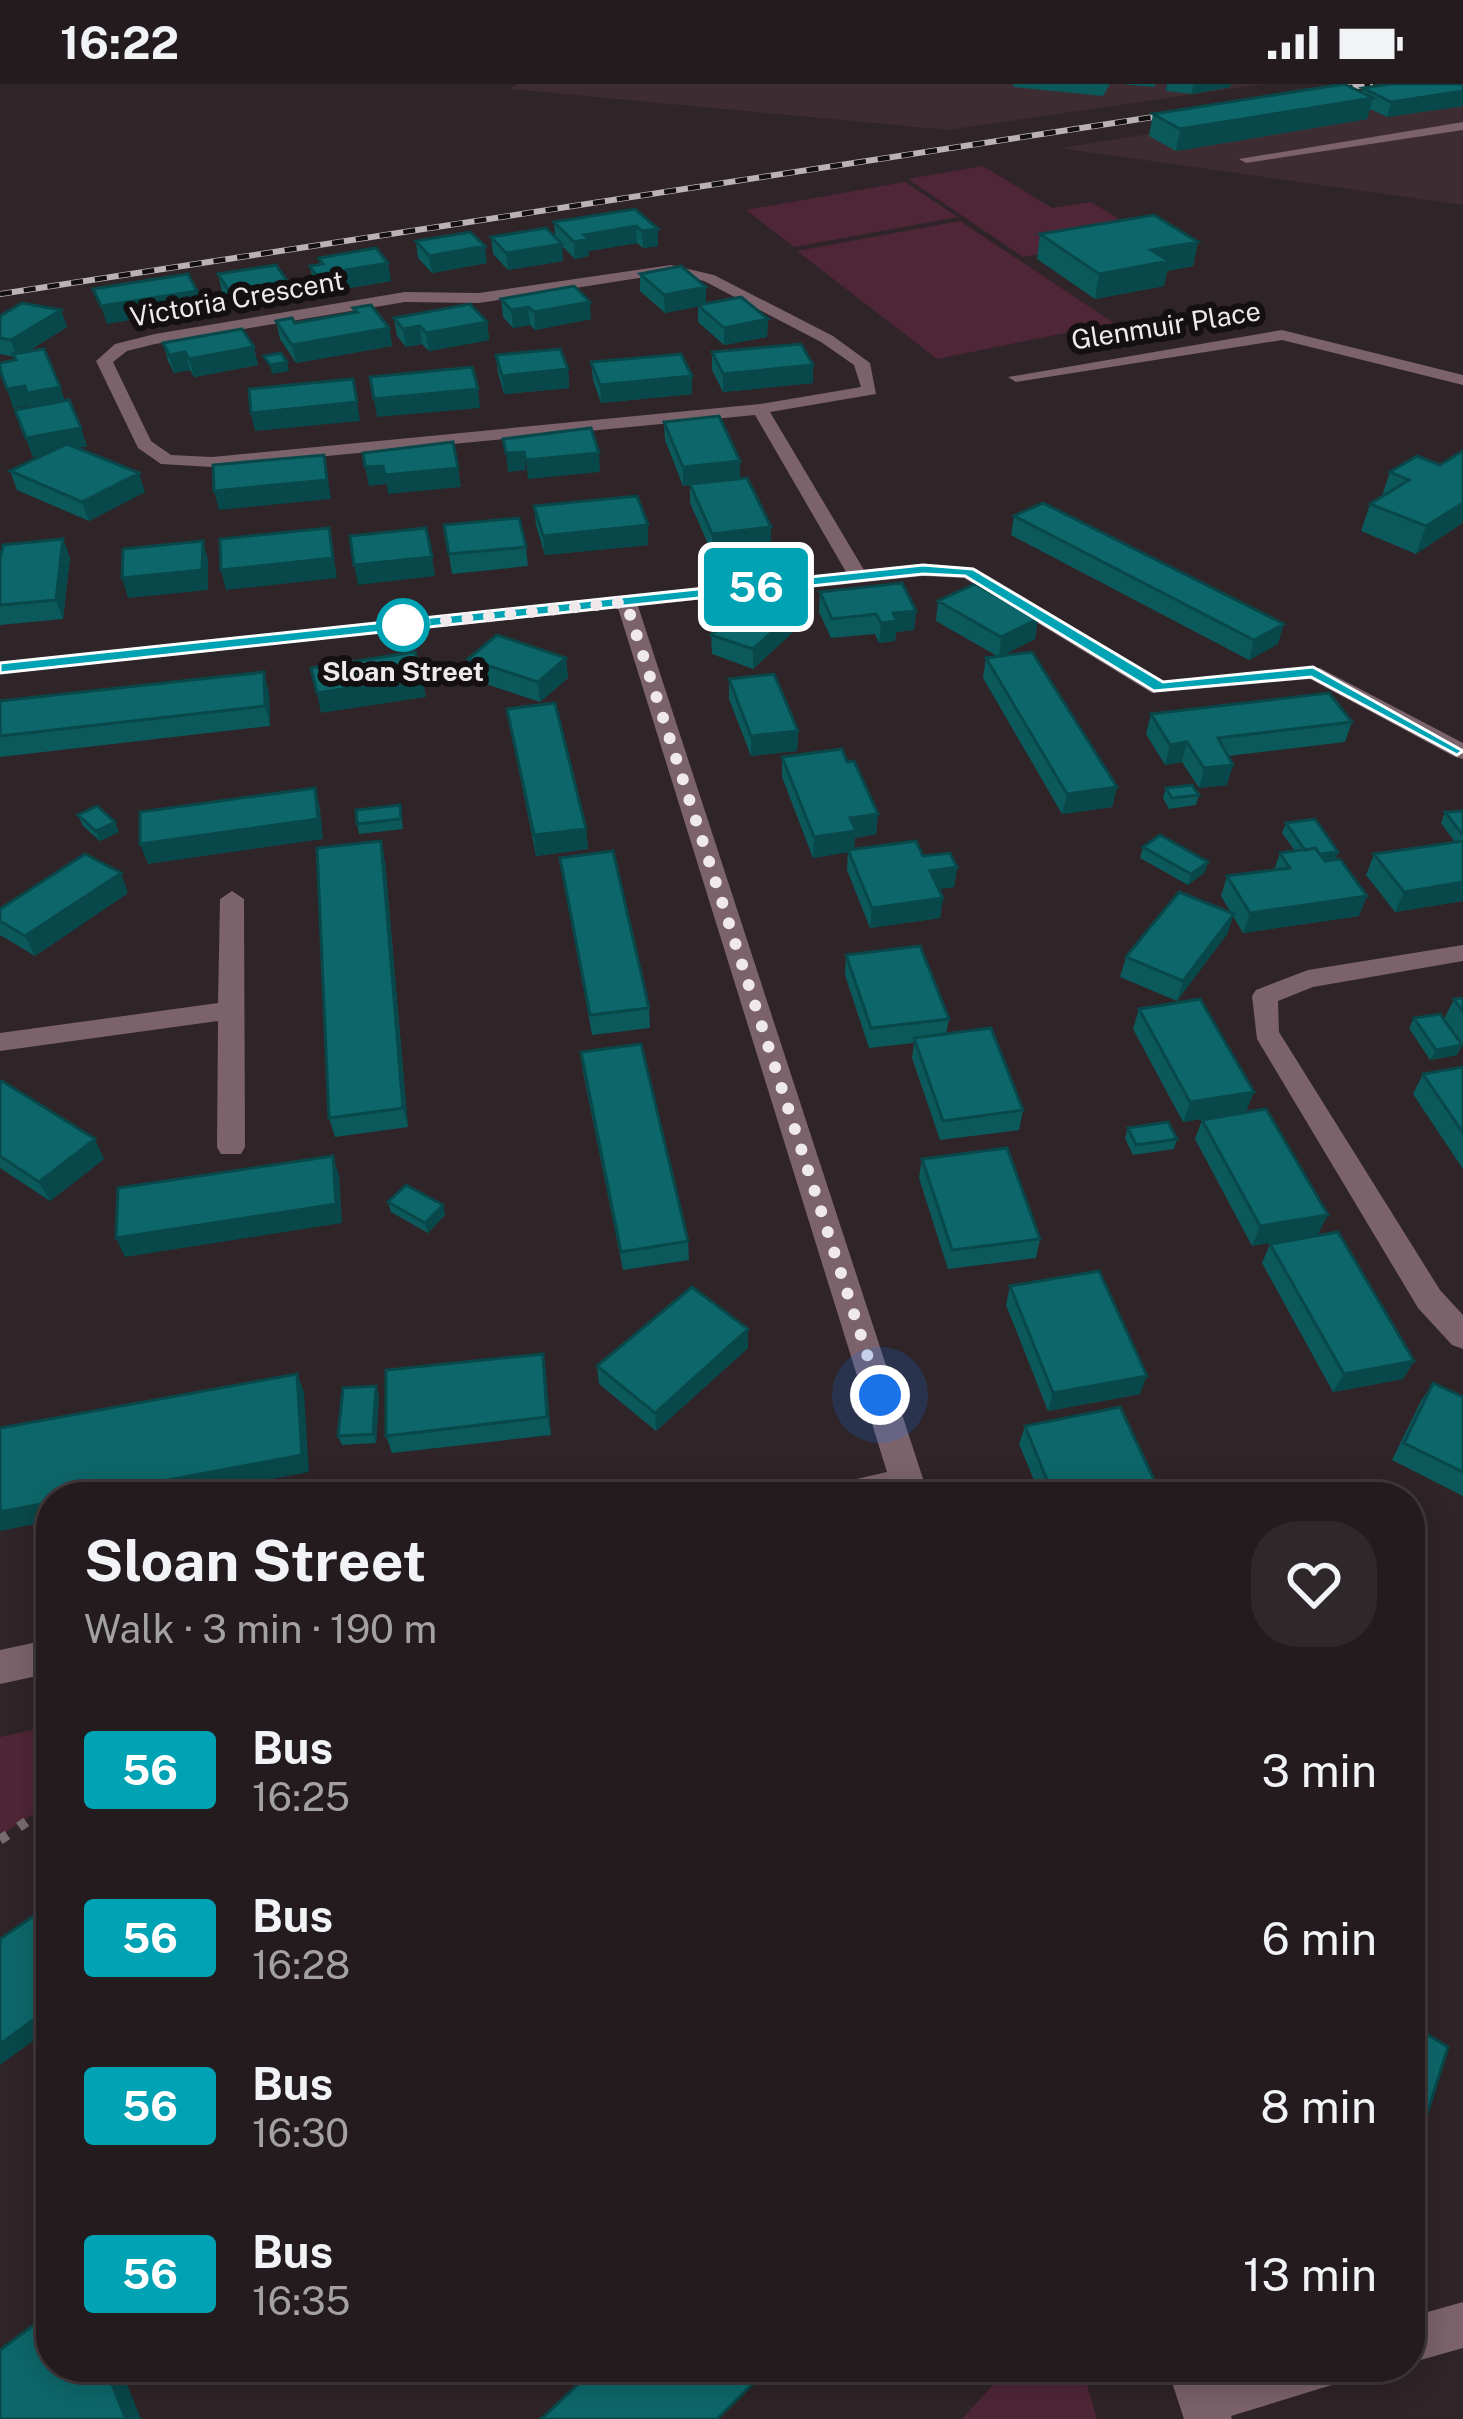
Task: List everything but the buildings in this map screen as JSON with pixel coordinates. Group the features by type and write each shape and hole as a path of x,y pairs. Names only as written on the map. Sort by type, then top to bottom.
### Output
{"street":[{"path":"1246,160 1463,126"},
{"name":"Victoria Crescent","path":"670,269 709,278 827,339 862,363 870,390 760,409 212,462 167,460 144,444 104,361 121,347 155,339 382,301 479,298 670,269"},
{"name":"Glenmuir Place","path":"1016,377 1282,335 1463,380"},
{"path":"760,409 859,576"},
{"path":"0,668 923,569 968,572 1160,688 1313,672 1463,752"},
{"path":"626,602 907,1482"},
{"path":"231,1147 232,899"},
{"path":"1463,953 1308,979 1265,997 1266,1032 1429,1300 1463,1336"},
{"path":"0,1042 230,1010"},
{"path":"0,1666 36,1659"},
{"path":"1425,2336 1463,2325"},
{"path":"1200,2395 1255,2382"}],"path":[{"path":"0,1840 36,1815"}],"shaded area":[{"path":"517,84 1264,84 948,130 510,89"},
{"path":"1463,85 1463,205 1059,148"},
{"path":"983,166 1052,208 1091,202 1145,235 1023,257 908,179"},
{"path":"905,182 958,217 794,247 746,210"},
{"path":"960,221 1114,323 937,359 797,251"},
{"path":"36,1729 36,1812 0,1836 0,1737"},
{"path":"995,2382 1086,2382 1097,2419 962,2419"}],"railway":[{"path":"1317,92 1370,84"},
{"path":"0,294 1186,112"}],"bus line":[{"name":"56","path":"0,668 923,569 968,572 1160,688 1313,672 1463,751"}],"place":[{"name":"Sloan Street","path":"403,625"}],"route":[{"path":"403,625 626,602 880,1395"}]}
